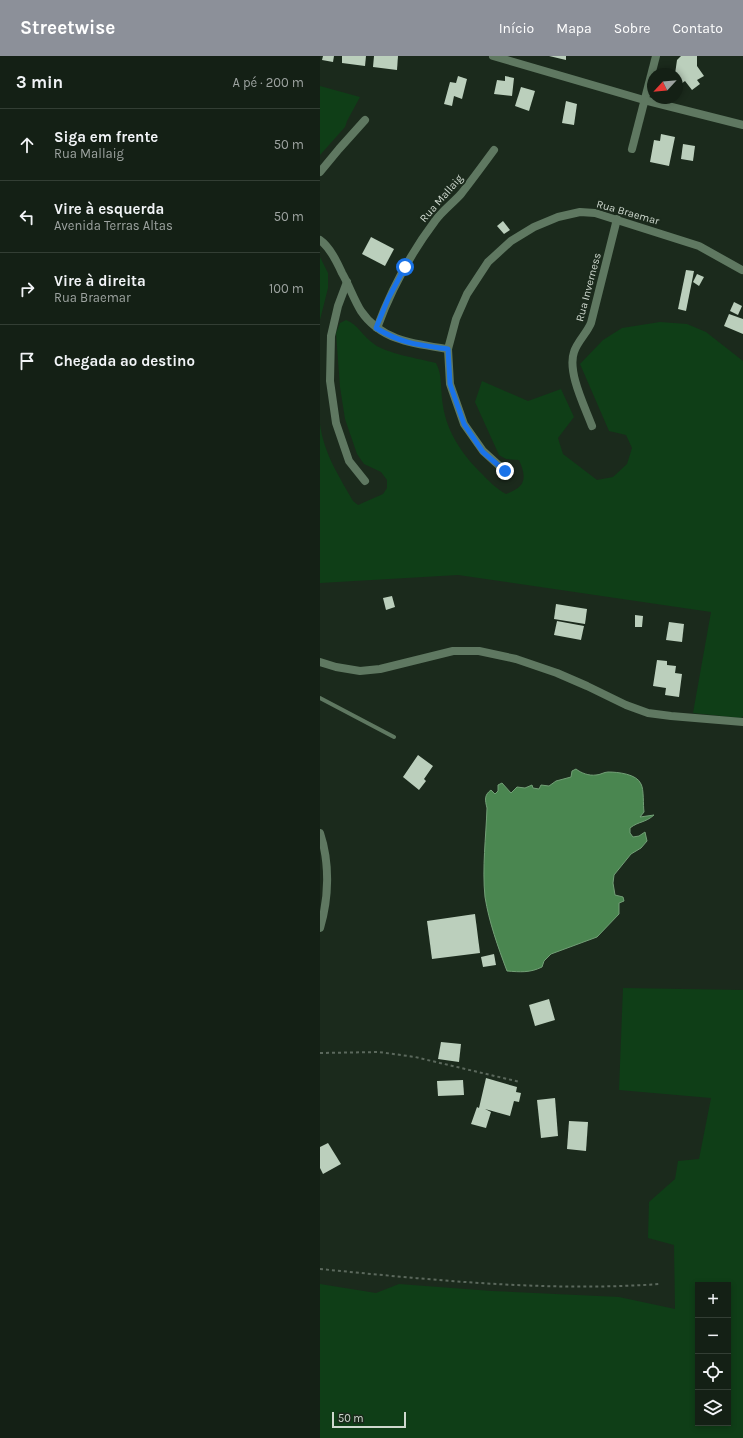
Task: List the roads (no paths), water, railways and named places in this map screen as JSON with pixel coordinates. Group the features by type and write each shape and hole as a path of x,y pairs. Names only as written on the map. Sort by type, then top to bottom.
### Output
{"street":[{"path":"493,56 644,100 743,125"},
{"path":"632,149 656,56"},
{"path":"320,172 365,120"},
{"name":"Rua Mallaig","path":"376,328 391,292 425,234 436,219 460,195 494,150"},
{"name":"Rua Braemar","path":"505,471 483,452 464,424 450,384 448,349 456,318 467,294 488,262 511,241 534,227 558,217 580,212 595,213 699,246 742,270"},
{"name":"Rua Inverness","path":"592,426 575,378 572,363 574,351 591,323 617,219"},
{"path":"320,240 334,257 361,311 376,328 391,337 409,343 448,349"},
{"path":"347,282 338,306 331,336 330,381 336,423 350,461 365,481"},
{"path":"320,662 336,667 360,671 380,669 453,651 479,651 516,659 557,673 626,705 648,713 743,722"},
{"path":"320,832 324,846 328,888 320,928"}],"lane":[{"path":"320,698 394,737"}]}
